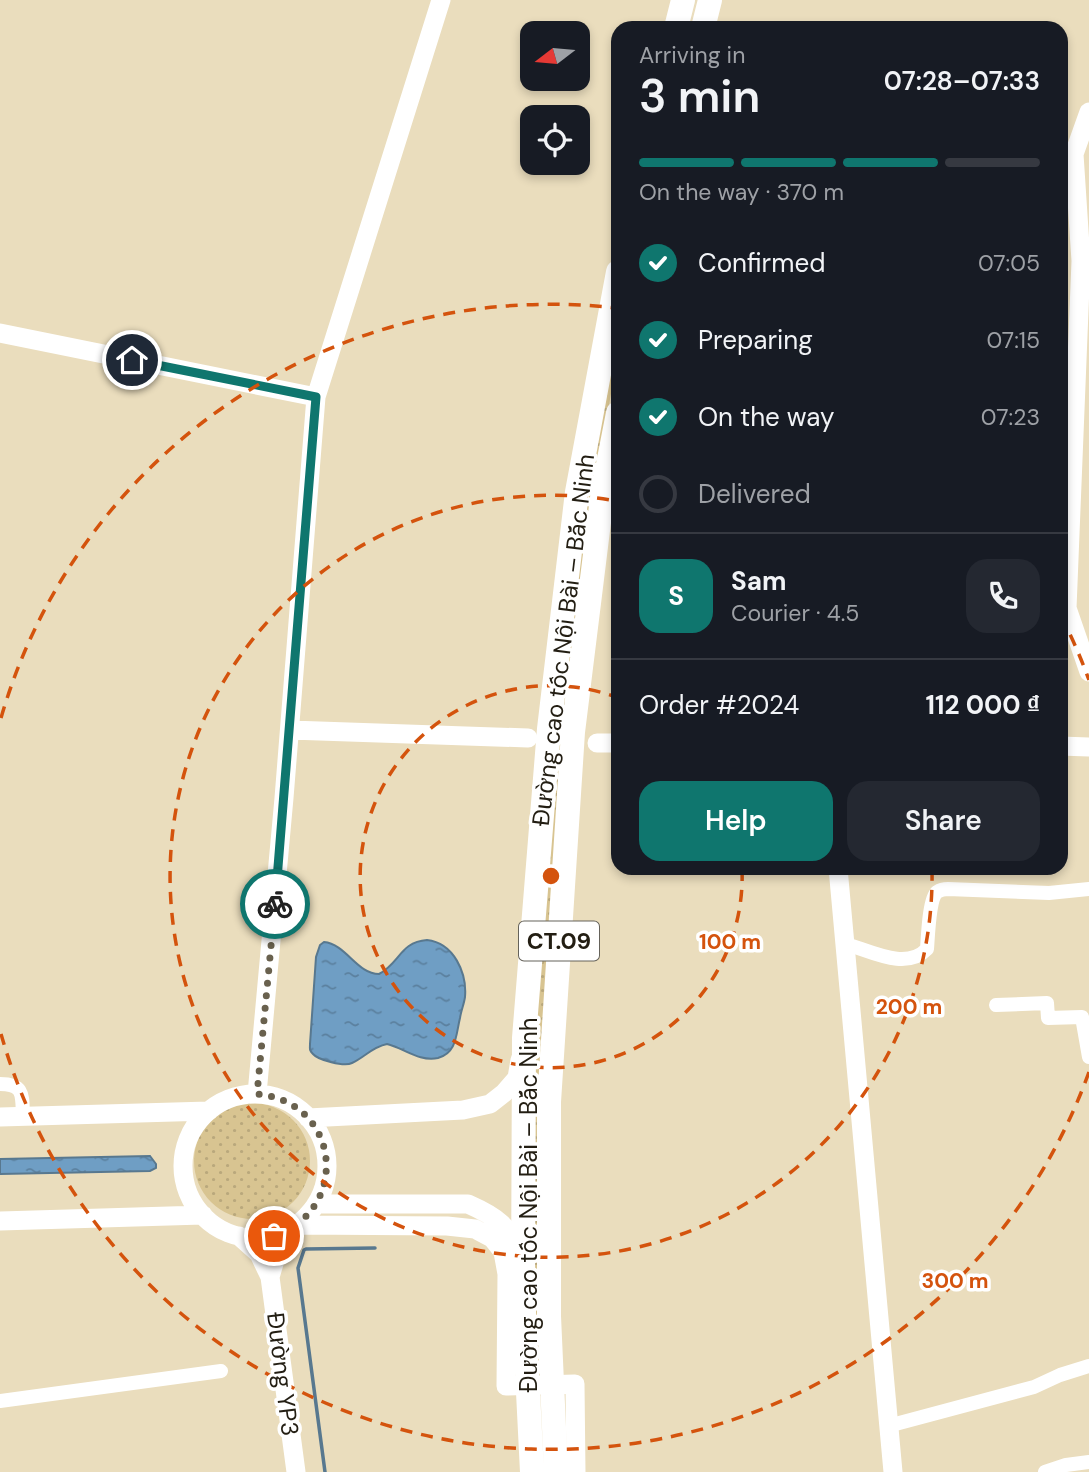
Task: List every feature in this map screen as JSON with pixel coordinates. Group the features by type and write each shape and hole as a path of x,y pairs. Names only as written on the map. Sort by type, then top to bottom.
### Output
{"highway":[{"path":"678,21 683,0"},
{"path":"705,21 710,0"},
{"name":"Đường cao tốc Nội Bài – Bắc Ninh","path":"532,1472 515,1283 524,1038 549,729 577,492 611,310"},
{"name":"Đường cao tốc Nội Bài – Bắc Ninh","path":"556,1472 549,1317 549,1102 573,732 603,490 611,449"}],"street":[{"path":"257,1094 290,730 316,397 441,0"},
{"path":"1068,153 1089,112"},
{"path":"1068,163 1080,261 1084,323 1068,591"},
{"path":"0,333 316,397"},
{"path":"1068,611 1089,672"},
{"path":"290,730 528,738"},
{"path":"597,743 611,743"},
{"path":"1068,746 1089,747"},
{"path":"839,875 893,1472"},
{"path":"846,944 901,960 922,954 927,949 932,901 940,890 1049,892 1089,889"},
{"path":"996,1004 1047,1003 1048,1018 1082,1017 1089,1057"},
{"path":"308,1118 463,1110 490,1104 517,1078 524,1038"},
{"path":"0,1084 18,1087 22,1096 23,1117"},
{"path":"270,1277 278,1250 294,1227 316,1204 325,1182 327,1161 322,1140 308,1118 297,1107 282,1099 257,1094 229,1098 209,1111 192,1132 184,1162 188,1192 203,1216 220,1229 239,1236 265,1237 294,1227 447,1226 475,1229 498,1244 515,1283"},
{"path":"0,1117 209,1111"},
{"path":"316,1204 468,1204 489,1213 506,1226 517,1242 506,1386 575,1384 576,1472"},
{"path":"0,1221 203,1216"},
{"path":"239,1236 258,1254 270,1277"},
{"name":"Đường YP3","path":"270,1277 296,1472"},
{"path":"888,1426 1034,1387 1089,1366"},
{"path":"0,1401 221,1371"},
{"path":"1045,1472 1066,1465 1089,1462"}],"shaded area":[{"path":"611,355 611,394 590,510 542,1394 535,1401 534,1047 566,641"},
{"path":"252,1103 274,1107 293,1120 306,1139 310,1161 306,1183 293,1202 274,1215 252,1219 230,1215 211,1202 198,1183 194,1161 198,1139 211,1120 230,1107"}],"water":[{"path":"427,940 436,942 451,953 464,978 465,1000 455,1042 449,1052 431,1059 387,1044 377,1047 352,1063 343,1064 325,1061 313,1054 310,1044 316,957 320,945 324,942 332,944 364,969 379,974 405,949"},
{"path":"150,1156 156,1168 150,1171 0,1174 0,1159"}],"waterway":[{"path":"325,1472 298,1268 306,1249 375,1248"}],"way so far":[{"path":"274,1236 297,1225 312,1210 322,1192 327,1171 322,1140 305,1114 274,1096 257,1094 275,904"}],"route":[{"path":"132,360 316,397 275,904"}]}
